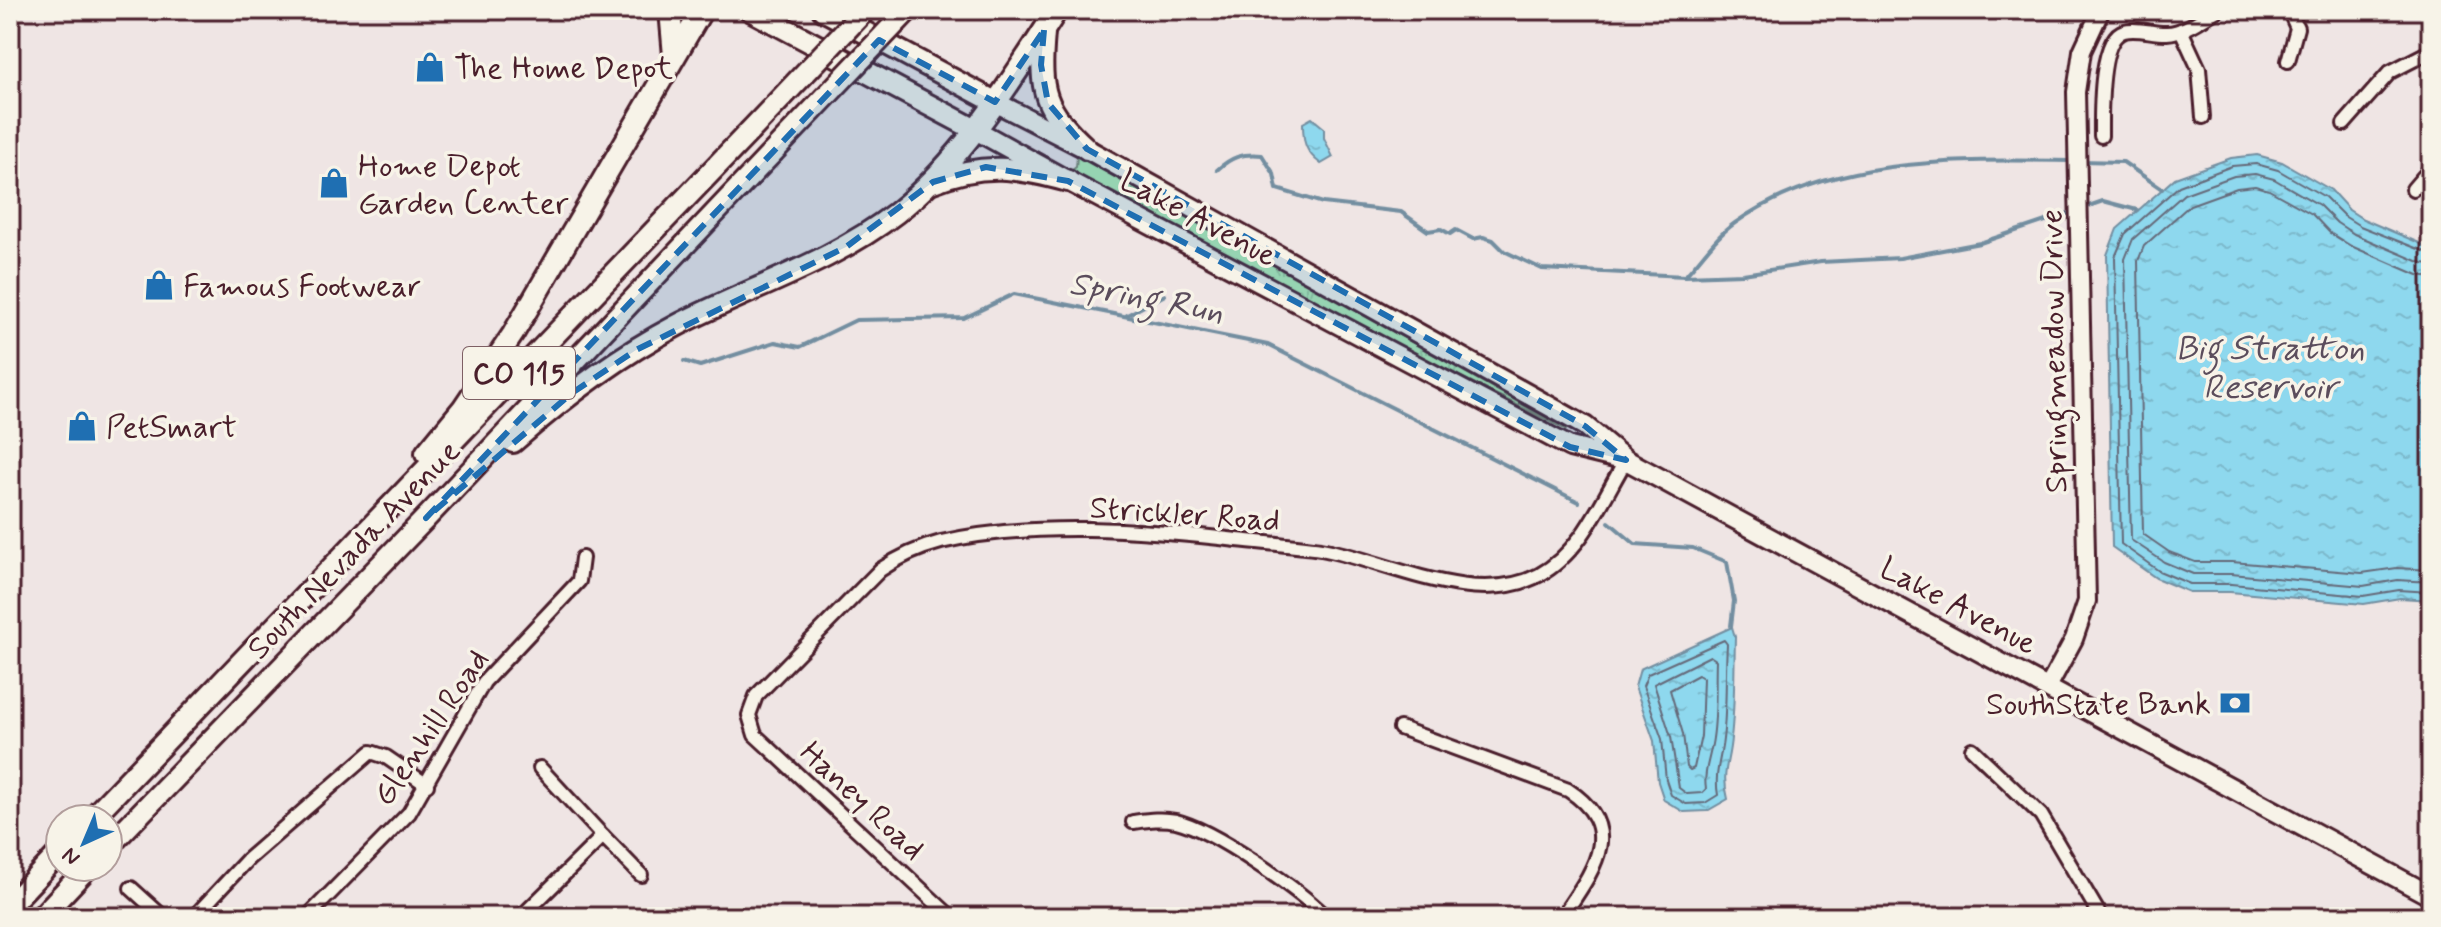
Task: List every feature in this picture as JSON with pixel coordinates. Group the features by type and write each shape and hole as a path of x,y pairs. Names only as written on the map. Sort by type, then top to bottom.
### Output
{"main road":[{"path":"670,10 674,56"},
{"path":"288,614 430,448 490,370 702,10"},
{"name":"Lake Avenue","path":"750,10 1570,447 1626,460"},
{"name":"Lake Avenue","path":"823,10 1087,149 1585,426 1626,460 2431,896"},
{"name":"South Nevada Avenue","path":"106,803 865,10"},
{"name":"South Nevada Avenue","path":"124,830 426,518 908,10"},
{"path":"426,518 572,393 636,350 676,326 846,247 895,214 933,182 995,102 1057,10"},
{"path":"1044,30 1041,65 1048,103 1059,122 1087,149"},
{"path":"933,182 986,167 1023,169 1068,181"},
{"path":"10,905 44,869"},
{"path":"41,917 73,883"}],"street":[{"name":"Springmeadow Drive","path":"2048,687 2074,639 2087,601 2075,116 2082,51 2101,10"},
{"path":"2101,136 2103,78 2109,50 2117,35 2128,30 2166,33 2181,30 2218,10"},
{"path":"2288,61 2297,28 2289,10"},
{"path":"2181,30 2199,69 2203,117"},
{"path":"2344,124 2390,72 2431,51"},
{"path":"2413,189 2431,168"},
{"name":"Strickler Road","path":"749,715 756,696 880,570 901,556 941,542 1047,531 1167,532 1320,549 1450,583 1486,587 1506,585 1541,574 1573,547 1626,460"},
{"name":"Glenhill Road","path":"307,917 409,813 477,692 579,581 582,558"},
{"name":"Haney Road","path":"749,715 755,735 951,917"},
{"path":"1400,728 1568,790 1583,799 1592,810 1599,832 1600,856 1562,917"},
{"path":"1972,749 2041,815 2101,917"},
{"path":"194,917 258,849 371,752 386,757 427,785"},
{"path":"540,768 641,875"},
{"path":"1133,822 1154,819 1177,821 1203,832 1308,899 1326,917"},
{"path":"521,917 603,836"},
{"path":"131,888 163,917"}],"highlighted area":[{"path":"1044,30 1041,65 1048,103 1087,149 1585,426 1626,460 1570,447 1068,181 986,167 933,182 846,247 636,350 572,393 426,518 879,40 995,102"}],"green space":[{"path":"1077,156 1567,430 1342,317 1073,174 1071,171 1076,167"}],"water":[{"path":"1312,118 1324,128 1324,138 1333,157 1321,164 1308,151 1304,141 1303,123"},
{"name":"Big Stratton Reservoir","path":"2257,155 2282,162 2331,190 2349,210 2363,219 2431,248 2431,600 2400,598 2364,604 2230,592 2189,592 2156,578 2112,547 2107,255 2117,229 2175,178 2231,158"},
{"path":"1732,627 1735,637 1734,688 1725,775 1728,799 1707,811 1684,812 1664,800 1658,782 1654,741 1635,687 1640,669"}],"waterway":[{"path":"1217,170 1237,157 1262,155 1274,174 1277,189 1323,203 1401,212 1428,231 1441,229 1450,234 1456,230 1473,239 1483,237 1493,240 1504,251 1542,269 1685,276 1743,274 1821,262 1900,258 1980,243 2075,211"},
{"path":"1685,276 1728,228 1772,201 1812,184 1854,173 1941,162 2072,161"},
{"path":"2081,161 2123,162 2162,189"},
{"path":"2083,208 2103,201 2137,210"},
{"name":"Spring Run","path":"684,361 700,366 775,342 800,347 856,320 964,318 1014,294 1268,345 1579,502"},
{"path":"1127,315 1165,295"},
{"name":"Spring Run","path":"1609,522 1635,544 1693,548 1727,562 1734,601 1731,626"}],"place":[{"name":"The Home Depot","path":"430,67"},
{"name":"Home Depot Garden Center","path":"334,183"},
{"name":"Famous Footwear","path":"159,285"},
{"name":"PetSmart","path":"82,426"},
{"name":"SouthState Bank","path":"2235,703"}]}
